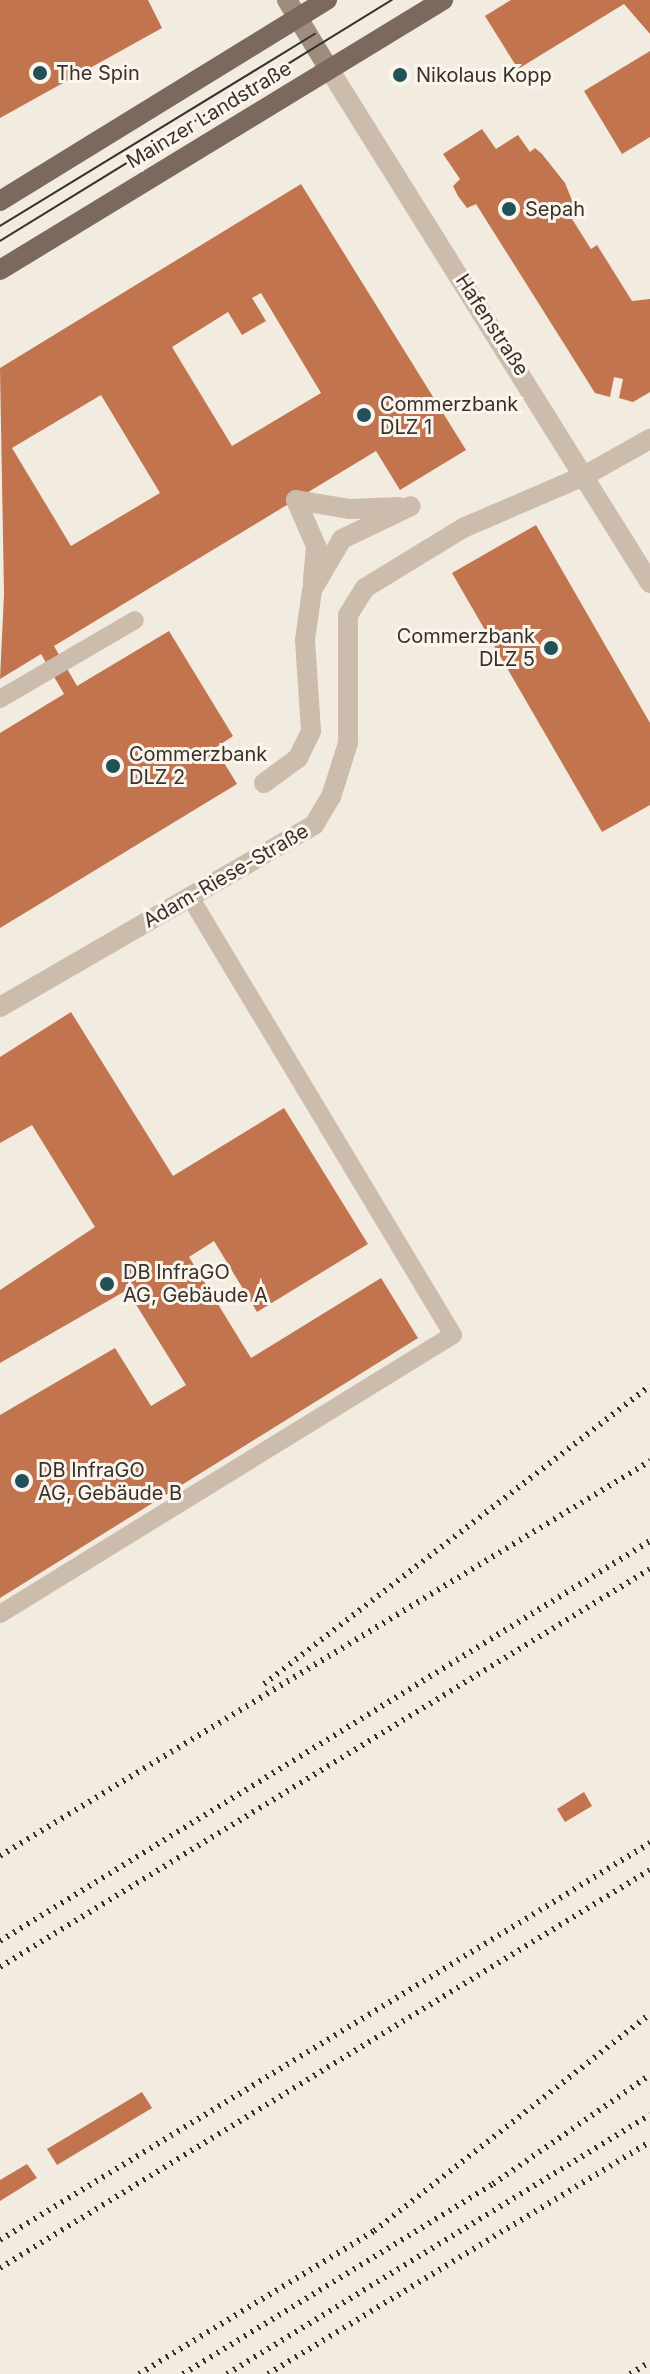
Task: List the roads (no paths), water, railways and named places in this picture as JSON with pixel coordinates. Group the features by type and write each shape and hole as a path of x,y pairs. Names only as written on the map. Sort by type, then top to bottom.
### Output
{"main road":[{"path":"287,0 329,69"},
{"name":"Mainzer Landstraße","path":"0,201 327,0"},
{"name":"Mainzer Landstraße","path":"0,270 443,0"}],"street":[{"name":"Hafenstraße","path":"329,69 650,583"},
{"name":"Adam-Riese-Straße","path":"0,1007 314,825 331,797 348,743 348,615 365,588 463,528 584,476 650,439"},
{"path":"264,783 298,758 311,731 305,640 316,546 296,500 350,509 411,506 342,539 312,590"}],"lane":[{"path":"0,699 135,620"},
{"path":"0,1614 453,1335 190,897"}],"tram line":[{"path":"0,241 392,0"},
{"path":"0,226 315,34"}],"railway":[{"path":"264,1684 650,1386"},
{"path":"0,1856 650,1461"},
{"path":"0,1941 650,1541"},
{"path":"0,1967 650,1569"},
{"path":"0,2240 650,1843"},
{"path":"0,2268 650,1870"},
{"path":"139,2374 374,2231 650,2014"},
{"path":"183,2374 493,2184 650,2075"},
{"path":"227,2374 650,2115"},
{"path":"268,2374 650,2142"},
{"path":"630,2374 650,2362"}],"place":[{"name":"The Spin","path":"40,73"},
{"name":"Nikolaus Kopp","path":"400,75"},
{"name":"Sepah","path":"509,209"},
{"name":"Commerzbank DLZ 1","path":"364,415"},
{"name":"Commerzbank DLZ 5","path":"551,648"},
{"name":"Commerzbank DLZ 2","path":"113,766"},
{"name":"DB InfraGO AG, Gebäude A","path":"107,1284"},
{"name":"DB InfraGO AG, Gebäude B","path":"22,1481"}]}
